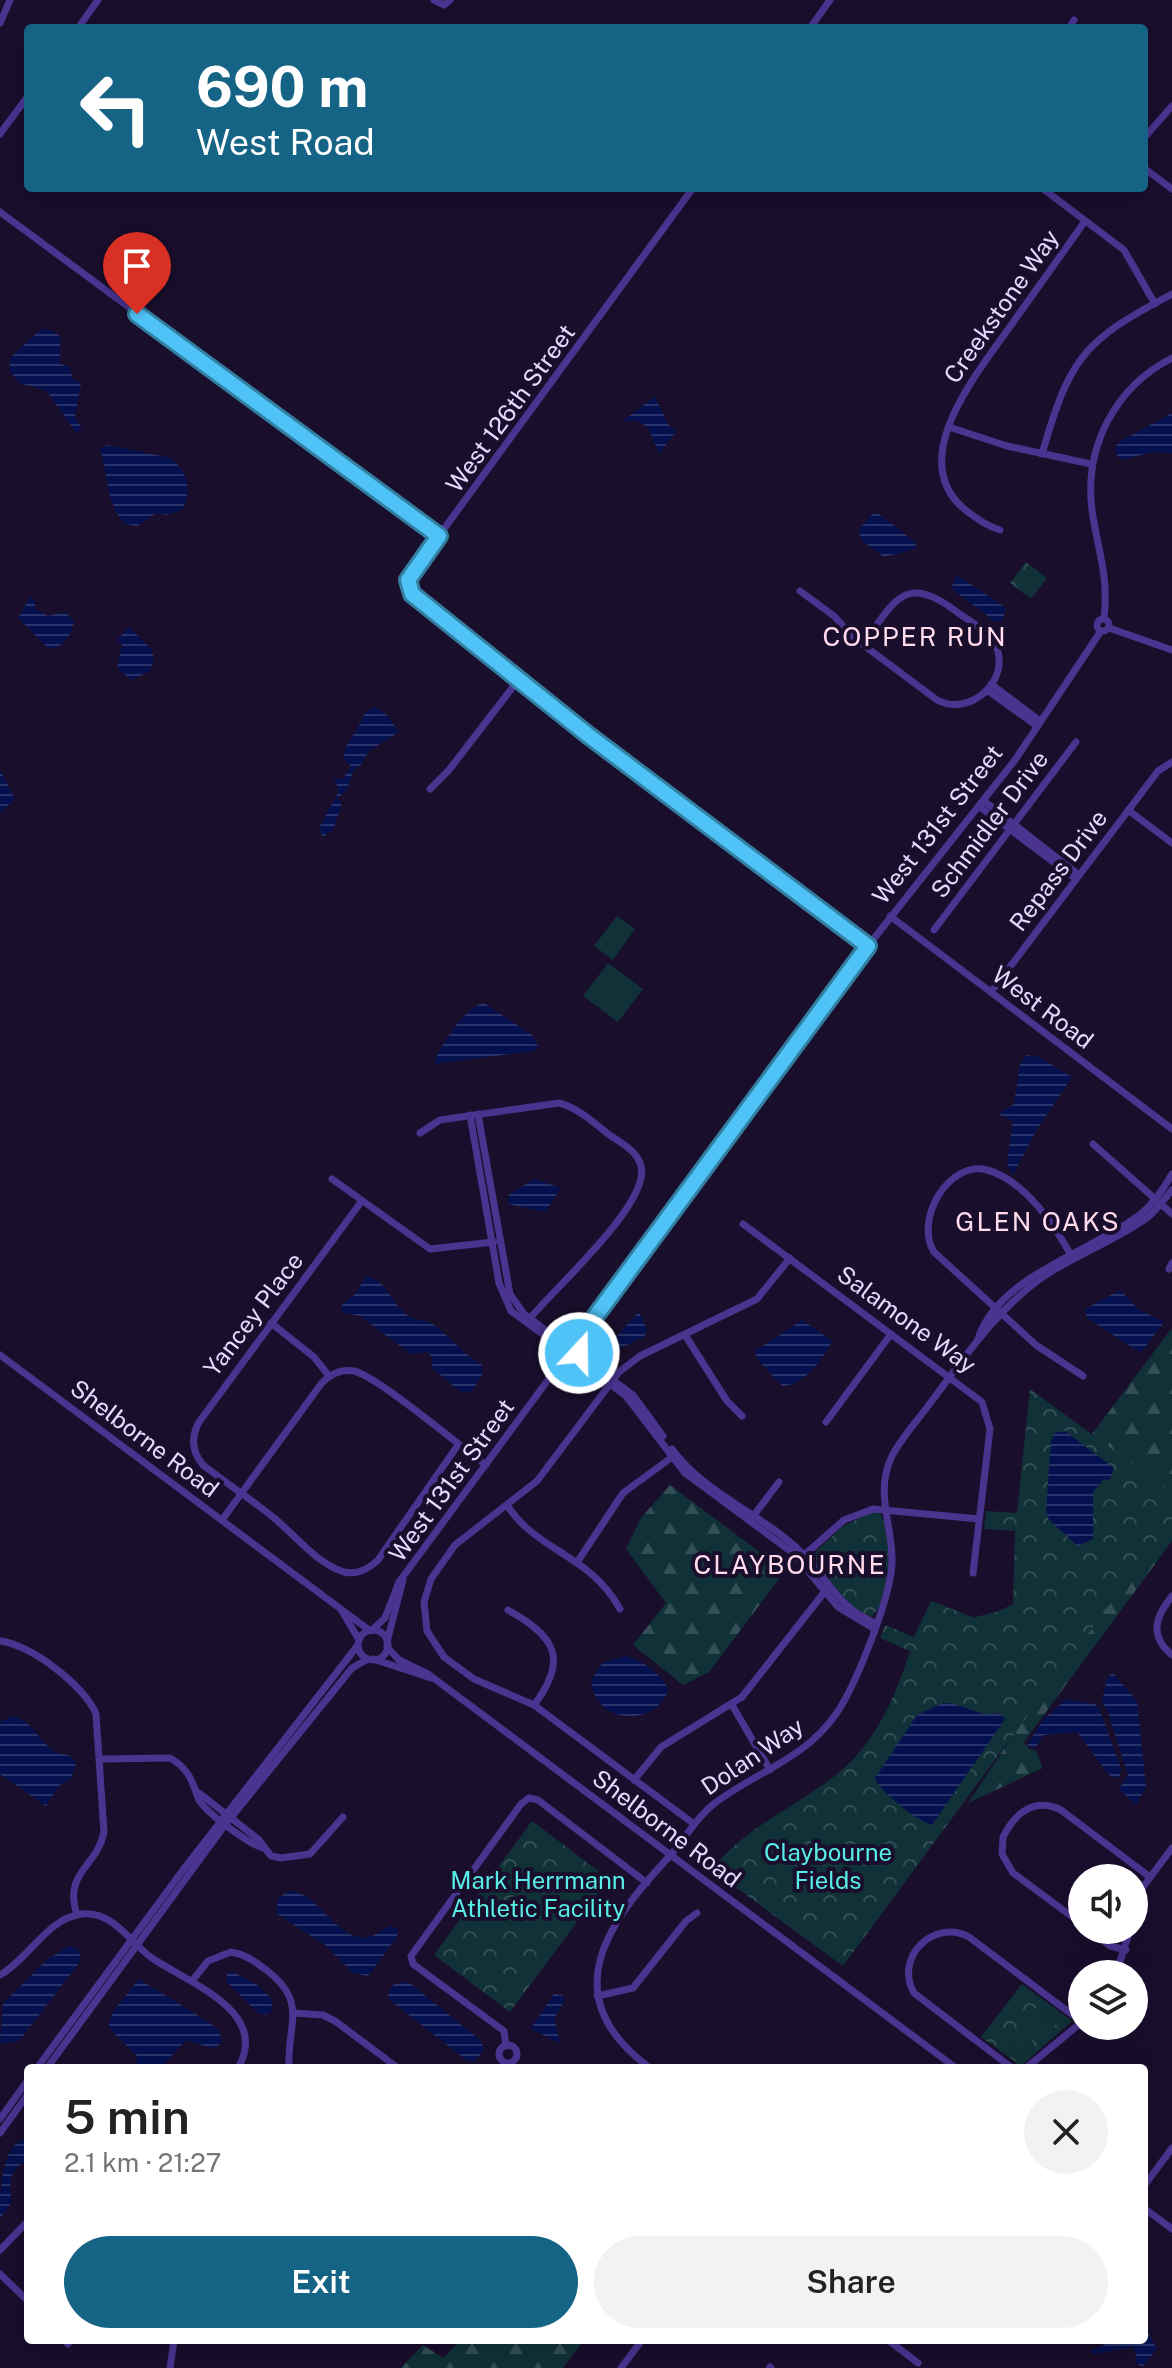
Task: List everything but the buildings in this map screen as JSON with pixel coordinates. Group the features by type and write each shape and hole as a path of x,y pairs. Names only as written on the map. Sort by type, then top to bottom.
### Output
{"street":[{"path":"0,23 10,0"},
{"path":"81,24 98,0"},
{"path":"434,0 444,5 450,0"},
{"path":"813,24 830,0"},
{"path":"1072,24 1074,20"},
{"path":"0,134 24,101"},
{"path":"1148,133 1172,106"},
{"path":"1148,171 1172,189"},
{"name":"West 126th Street","path":"519,679 412,594 407,586 411,574 690,192"},
{"path":"1047,192 1124,250 1155,304"},
{"path":"0,212 439,536"},
{"name":"Creekstone Way","path":"1000,530 987,526 949,493 943,480 941,455 949,427 969,386 1085,221"},
{"path":"1042,454 1059,397 1077,366 1103,333 1172,294"},
{"path":"1172,358 1144,375 1116,406 1091,464 1092,513 1108,589 1105,629 1172,650"},
{"path":"949,427 1042,454 1091,464"},
{"path":"800,591 863,644 946,705 970,704 989,687 999,668 995,645 933,595 912,592 898,599 863,644"},
{"name":"West 131st Street","path":"370,1630 383,1622 403,1580 486,1465 890,916 982,804 1105,629"},
{"path":"430,789 449,770 519,679 868,946"},
{"path":"989,687 1039,724"},
{"name":"Schmidler Drive","path":"934,930 1076,742"},
{"name":"Repass Drive","path":"991,992 1158,771 1172,762"},
{"path":"982,804 1078,877"},
{"path":"1128,810 1172,843"},
{"name":"West Road","path":"890,916 1172,1129"},
{"path":"420,1133 440,1120 550,1102 568,1105 629,1148 642,1170 636,1195 587,1261 550,1293 528,1321"},
{"path":"474,1115 502,1294 511,1311 640,1402 685,1473 802,1557 851,1618 874,1626"},
{"path":"1093,1144 1172,1214"},
{"path":"1072,1256 1050,1218 998,1175 973,1169 946,1187 926,1222 929,1244 1036,1345 1083,1376"},
{"name":"Dolan Way","path":"1158,1201 1172,1174"},
{"path":"332,1179 430,1249 496,1242"},
{"name":"Dolan Way","path":"597,1996 600,1953 608,1937 694,1824 723,1797 798,1754 830,1722 848,1692 891,1572 883,1486 892,1456 1000,1312 1072,1256 1137,1217 1172,1190"},
{"name":"Yancey Place","path":"242,1493 203,1465 196,1455 193,1440 199,1422 361,1202"},
{"name":"Salamone Way","path":"743,1224 982,1402 989,1421 973,1573"},
{"path":"694,1824 534,1705 466,1675 438,1652 427,1631 424,1602 436,1571 463,1538 545,1472 611,1382 634,1359 757,1299 790,1258"},
{"path":"271,1323 314,1357 329,1376"},
{"path":"826,1422 891,1334"},
{"path":"685,1335 727,1401 742,1416"},
{"name":"Shelborne Road","path":"0,1355 370,1630"},
{"path":"222,1520 329,1376 351,1371 368,1377 486,1465"},
{"path":"242,1493 336,1569 359,1572 378,1560 458,1445"},
{"path":"578,1561 623,1493 674,1456"},
{"path":"752,1519 779,1482"},
{"path":"507,1505 533,1535 578,1561 601,1581 620,1609"},
{"path":"802,1557 844,1520 865,1511 885,1509 979,1519"},
{"name":"West 131st Street","path":"387,1644 403,1580"},
{"path":"634,1780 661,1747 732,1705 747,1692 826,1590"},
{"path":"1169,1600 1157,1620 1156,1630 1159,1642 1172,1655"},
{"path":"508,1610 538,1628 553,1652 550,1681 534,1705"},
{"name":"Shelborne Road","path":"342,1611 358,1642"},
{"path":"40,2064 358,1642 370,1630 383,1634 387,1644 383,1655 352,1668 226,1819"},
{"path":"0,1641 28,1650 85,1694 97,1720 104,1832 99,1847 73,1885 77,1915"},
{"path":"358,1642 361,1653 370,1659"},
{"name":"Shelborne Road","path":"387,1644 396,1658 431,1678 951,2064"},
{"name":"Shelborne Road","path":"370,1659 431,1678"},
{"path":"732,1705 770,1770"},
{"path":"100,1759 170,1758 193,1779 198,1792 226,1819 281,1858 302,1858 318,1848 343,1817"},
{"path":"506,2046 504,2031 411,1961 417,1944 521,1804 529,1798 538,1800 647,1883"},
{"path":"1068,1913 1008,1867 1001,1849 1005,1832 1024,1810 1039,1804 1050,1805 1132,1864"},
{"path":"1148,1880 1172,1848"},
{"path":"646,2064 614,2036 597,1996 633,1988 686,1921 697,1913"},
{"path":"0,1975 55,1927 77,1915 103,1917 236,2014 245,2030 246,2045 239,2064"},
{"path":"1007,2064 914,1993 908,1970 913,1955 929,1936 955,1931 1068,2012"},
{"path":"50,2064 135,1942"},
{"path":"1108,1944 1126,1950"},
{"path":"1122,1960 1127,1944"},
{"path":"192,1981 219,1954 241,1953 280,1980 290,1994 294,2013 289,2064"},
{"path":"294,2013 323,2015 335,2021 393,2064"},
{"path":"1031,2064 1068,2034"},
{"path":"506,2046 516,2050 515,2061"},
{"path":"500,2064 500,2051 506,2046"},
{"path":"504,2064 515,2061"},
{"path":"515,2061 519,2064"},
{"path":"0,2119 24,2086"},
{"path":"0,2133 24,2100"},
{"path":"1148,2181 1172,2148"},
{"path":"1148,2211 1172,2229"},
{"path":"0,2250 24,2225"},
{"path":"0,2274 24,2297"},
{"path":"173,2344 170,2367 181,2368"},
{"path":"621,2368 639,2344"},
{"path":"896,2344 918,2363"}],"green space":[{"path":"1026,562 1047,578 1031,599 1010,583"},
{"path":"617,916 635,929 613,960 594,946"},
{"path":"608,963 643,989 618,1022 583,996"},
{"path":"1172,1328 1172,1541 1024,1742 1029,1749 1036,1751 1043,1768 968,1803 1052,1677 965,1620 1040,1600 1129,1467 1092,1434"},
{"name":"Claybourne Fields","path":"1030,1389 1172,1493 1172,1520 843,1966 712,1870 741,1840 843,1769 876,1730 899,1683 910,1651 880,1638 885,1625 914,1637 931,1601 981,1620 1013,1604 1015,1531 984,1529 986,1511 1017,1513"},
{"path":"670,1485 785,1571 709,1672 683,1685 633,1645 666,1603 626,1549 641,1518"},
{"path":"879,1512 889,1550 887,1582 878,1608 871,1617 854,1610 809,1558 842,1527 869,1513"},
{"name":"Mark Herrmann Athletic Facility","path":"532,1821 609,1879 510,2012 434,1955"},
{"path":"1022,1984 1068,2018 1068,2025 1023,2064 1018,2064 981,2037"},
{"path":"1035,2008 1057,2023 1049,2034 1028,2019"},
{"path":"1025,2025 1041,2039 1038,2043 1033,2040 1021,2055 1010,2047"},
{"path":"457,2344 581,2344 563,2368 401,2368 423,2345 443,2358"}],"shaded area":[{"path":"41,329 51,330 60,336 60,364 70,367 73,379 81,383 75,417 82,429 76,433 47,391 19,383 9,370 11,357"},
{"path":"655,397 668,424 676,431 659,454 648,427 635,420 621,422"},
{"path":"1172,413 1172,453 1152,452 1122,460 1117,456 1115,448 1119,442"},
{"path":"107,445 171,458 187,482 187,496 182,510 166,515 156,513 137,526 125,524 114,508 108,488 100,449"},
{"path":"878,513 915,542 916,549 884,557 862,541 859,530 871,515"},
{"path":"957,575 1006,608 1002,622 994,621 951,588"},
{"path":"30,597 35,601 35,608 48,616 65,612 74,621 69,636 62,644 48,648 18,618"},
{"path":"129,627 151,649 154,658 150,671 132,680 117,668 122,645 117,640"},
{"path":"375,707 388,716 399,732 369,751 361,765 354,769 347,789 337,799 342,803 333,830 322,837 320,826 339,791 334,778 343,779 351,766 344,759 346,747 365,712"},
{"path":"0,770 15,799 0,813"},
{"path":"484,1003 532,1035 538,1047 534,1051 434,1064 454,1028 469,1012"},
{"path":"1026,1055 1039,1057 1072,1077 1037,1129 1013,1175 1007,1163 1013,1121 998,1114 1014,1104 1020,1064"},
{"path":"535,1179 561,1188 545,1212 508,1204 509,1194"},
{"path":"366,1276 379,1282 406,1314 434,1325 481,1364 483,1373 472,1391 462,1393 432,1368 433,1358 427,1352 411,1354 360,1316 342,1312 341,1306 356,1293"},
{"path":"1120,1290 1138,1309 1164,1322 1141,1353 1087,1318 1085,1309"},
{"path":"639,1312 647,1329 644,1337 612,1352 612,1341"},
{"path":"802,1320 832,1341 824,1356 805,1377 782,1386 758,1360 755,1351"},
{"path":"1065,1431 1114,1468 1110,1479 1103,1480 1093,1492 1093,1539 1078,1546 1049,1520 1046,1511 1051,1441 1055,1433"},
{"path":"625,1656 651,1669 662,1679 668,1691 661,1703 638,1715 613,1713 603,1706 595,1695 591,1681 602,1663"},
{"path":"1113,1673 1137,1701 1146,1787 1136,1805 1119,1789 1128,1775 1102,1702 1107,1678"},
{"path":"1066,1699 1095,1704 1099,1708 1121,1768 1120,1776 1114,1778 1109,1775 1077,1732 1043,1735 1035,1749 1027,1745 1042,1721"},
{"path":"943,1703 984,1714 999,1713 1005,1719 932,1825 899,1805 875,1778 917,1715"},
{"path":"13,1716 26,1722 54,1751 69,1756 76,1763 71,1779 59,1786 46,1806 0,1774 0,1722"},
{"path":"289,1891 309,1899 347,1933 369,1937 391,1926 398,1929 397,1937 368,1976 353,1973 325,1945 276,1913 278,1898"},
{"path":"69,1946 78,1949 81,1959 77,1966 19,2041 0,2044 3,2003 47,1960"},
{"path":"233,1972 256,1984 273,2000 271,2012 265,2015 258,2013 226,1981 227,1973"},
{"path":"139,1979 210,2023 219,2031 222,2041 211,2048 186,2040 165,2064 137,2064 136,2055 108,2027 113,2012"},
{"path":"410,1983 481,2041 484,2049 475,2062 466,2060 391,2001 388,1994 393,1985"},
{"path":"554,1994 562,1995 565,2000 554,2018 560,2043 533,2030 532,2026"},
{"path":"24,2140 24,2163 13,2172 10,2183 12,2202 0,2219 4,2171 12,2149"},
{"path":"1148,2332 1157,2349 1142,2367 1135,2362 1133,2347 1094,2354 1090,2351 1106,2344 1148,2344"}],"district":[{"name":"COPPER RUN","path":"915,636"},
{"name":"GLEN OAKS","path":"1038,1221"},
{"name":"CLAYBOURNE","path":"790,1564"}],"route":[{"path":"137,314 439,536 408,580 407,586 412,594 588,735 868,946 572,1348 579,1353"}]}
